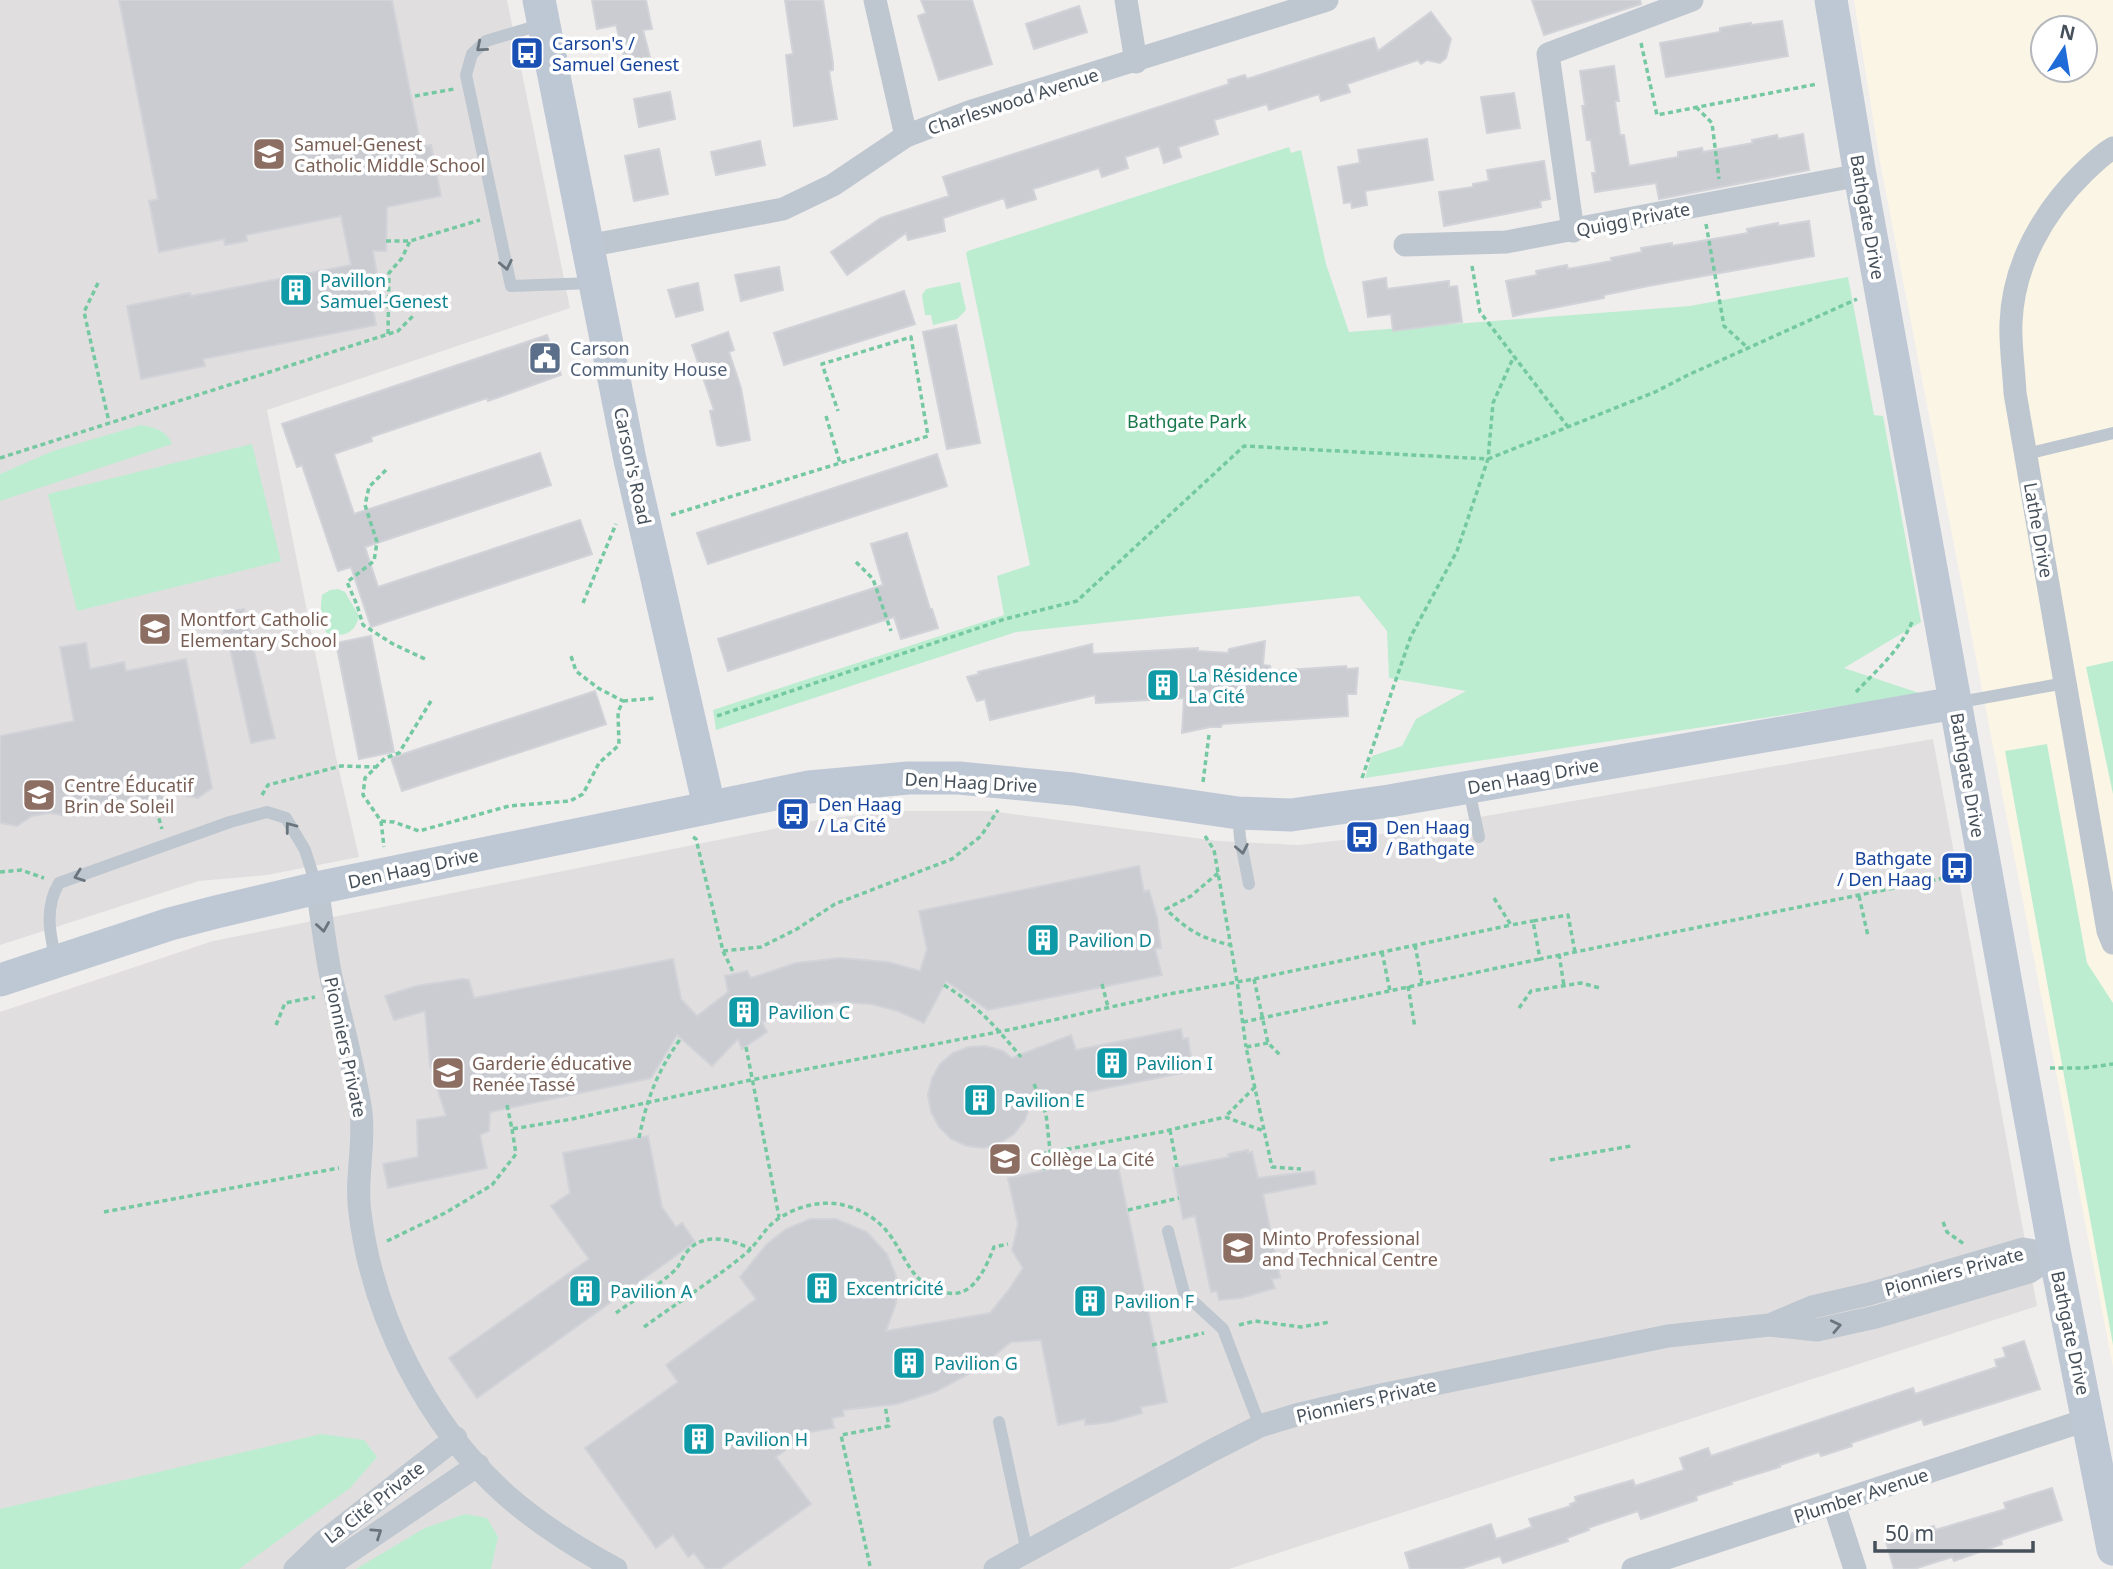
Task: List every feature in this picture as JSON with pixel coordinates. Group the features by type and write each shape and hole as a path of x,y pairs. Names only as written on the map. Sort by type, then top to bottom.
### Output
{"street":[{"path":"875,0 906,136"},
{"path":"1126,0 1136,62"},
{"name":"Charleswood Avenue","path":"587,246 783,209 833,185 906,136 970,112 1327,0"},
{"path":"1573,231 1548,54 1692,0"},
{"name":"Bathgate Drive","path":"1830,0 1985,873 2055,1255 2113,1549"},
{"name":"Carson's Road","path":"541,12 595,283 633,521 709,806"},
{"name":"Lathe Drive","path":"2113,148 2104,153 2067,189 2039,229 2019,272 2011,323 2015,393 2108,931 2113,943"},
{"name":"Quigg Private","path":"1405,245 1506,242 1860,176"},
{"name":"Den Haag Drive","path":"0,980 194,917 317,888 809,787 921,778 1009,782 1238,813 1291,815 1353,807 1955,703"},
{"name":"Pionniers Private","path":"317,888 329,965 361,1113 363,1151 358,1198 371,1266 399,1348 420,1388 456,1438 506,1494 545,1525 616,1569"},
{"name":"Pionniers Private","path":"995,1569 1260,1426 1296,1415 1668,1336 1769,1325 1817,1330 1876,1317 2029,1272 2055,1255"},
{"name":"Plumber Avenue","path":"1633,1569 2089,1419"},
{"name":"La Cité Private","path":"295,1569 323,1542 456,1438"},
{"name":"La Cité Private","path":"320,1569 478,1465"},
{"path":"1834,1504 1855,1569"}],"lane":[{"path":"541,12 486,41 472,54 466,75 468,86 511,286 595,283"},
{"path":"2026,454 2113,433"},
{"path":"1955,703 2065,683"},
{"path":"1469,787 1479,837"},
{"path":"56,961 50,923 51,896 59,883 230,821 267,812 286,818 305,850 317,888"},
{"path":"1238,813 1249,884"},
{"path":"1168,1231 1184,1293 1223,1328 1260,1426"},
{"path":"999,1422 1027,1552"}],"path":[{"path":"1642,46 1657,115 1823,83"},
{"path":"415,96 468,86"},
{"path":"1696,107 1712,123 1718,167"},
{"path":"1703,205 1724,326 1749,349"},
{"path":"386,241 410,241 495,215"},
{"path":"388,334 388,273 402,258 410,241"},
{"path":"1467,243 1480,312 1568,427"},
{"path":"98,283 84,312 109,422"},
{"path":"708,719 1005,619 1077,600 1244,446 1488,459 1656,392 1688,375 1859,299"},
{"path":"0,458 398,331 413,316"},
{"path":"583,603 615,524 840,463 928,436 911,337 822,364 838,411"},
{"path":"1353,807 1411,636 1457,551 1488,459 1493,403 1514,356"},
{"path":"826,416 840,463"},
{"path":"386,470 369,487 365,505 377,542 374,561 347,582 358,605 363,625 393,644 425,659"},
{"path":"856,562 873,579 891,631"},
{"path":"1837,723 1848,700 1888,660 1906,636 1914,617"},
{"path":"570,653 576,671 598,688 623,701 657,698"},
{"path":"385,855 381,821 363,795 365,778 385,758 399,754 431,701"},
{"path":"381,821 394,822 419,831 509,806 570,801 583,794 599,763 619,745 618,712 623,701"},
{"path":"1203,785 1209,735"},
{"path":"261,797 268,785 341,766 377,767"},
{"path":"723,951 761,947 797,929 835,904 952,859 981,836 1001,805 1009,782"},
{"path":"154,802 167,844"},
{"path":"1198,829 1214,850 1246,1047 1272,1167 1301,1169"},
{"path":"690,834 696,839 723,951 734,974"},
{"path":"0,872 21,870 59,883"},
{"path":"1218,873 1191,896 1166,909 1183,926 1198,935 1231,945"},
{"path":"1243,1023 1559,954 1967,874 1985,873"},
{"path":"1859,897 1868,936"},
{"path":"1494,898 1511,925"},
{"path":"512,1129 572,1119 751,1080 1568,915 1575,952"},
{"path":"1533,921 1540,959"},
{"path":"1415,945 1422,983"},
{"path":"1382,952 1390,990"},
{"path":"1559,954 1564,986"},
{"path":"1254,979 1268,1043 1280,1055"},
{"path":"1519,1008 1531,992 1581,982 1600,988"},
{"path":"1102,984 1108,1007"},
{"path":"944,985 989,1018 1021,1057"},
{"path":"1408,986 1415,1028"},
{"path":"276,1025 285,1003 321,995"},
{"path":"639,1138 646,1104 655,1080 681,1038"},
{"path":"1246,1047 1268,1043"},
{"path":"746,1047 779,1217"},
{"path":"2050,1068 2084,1068 2113,1063"},
{"path":"1034,1084 1046,1114 1052,1169"},
{"path":"1045,1171 1041,1154 1225,1117 1255,1087"},
{"path":"384,1242 445,1213 492,1185 516,1154 507,1105"},
{"path":"1225,1117 1264,1131"},
{"path":"1170,1130 1177,1167"},
{"path":"1550,1160 1631,1146"},
{"path":"104,1212 341,1167"},
{"path":"1128,1210 1178,1198"},
{"path":"644,1327 751,1249 779,1217 800,1207 821,1203 842,1205 861,1211 879,1222 892,1237 918,1277 927,1285 949,1294 968,1290 984,1271 994,1247 1008,1244"},
{"path":"1943,1222 1947,1232 1965,1245"},
{"path":"616,1313 673,1272 687,1251 698,1243 724,1239 751,1249"},
{"path":"870,1566 841,1435 889,1426 885,1406"}],"shaded area":[{"name":"Samuel-Genest Catholic Middle School","path":"0,0 507,0 570,308 267,410 336,757 359,857 267,875 199,881 0,945"},
{"path":"1854,0 2113,0 2113,1367 1880,162"},
{"name":"Collège La Cité","path":"1933,739 2037,1306 1229,1569 0,1569 0,1012 213,941 823,819 897,811 990,811 1218,841 1298,845 1352,839"}],"green space":[{"name":"Bathgate Park","path":"1289,147 1291,153 1301,150 1326,264 1349,332 1690,306 1848,277 1874,415 1883,416 1921,622 1844,668 1922,694 1365,778 1372,756 1402,746 1416,719 1466,691 1389,678 1387,631 1359,596 1016,632 716,730 713,710 1004,615 997,576 1030,565 966,253"},
{"path":"960,282 966,310 957,319 933,325 931,315 925,315 922,295 926,289"},
{"path":"141,425 160,430 172,444 0,501 0,474 53,451"},
{"path":"252,444 281,561 77,611 48,494"},
{"path":"338,589 345,592 359,616 355,627 348,633 328,635 321,616 322,595"},
{"path":"2113,661 2113,794 2086,667"},
{"path":"2047,744 2087,963 2113,1003 2113,1345 2005,751"},
{"path":"321,1434 364,1440 377,1457 350,1488 239,1569 0,1569 0,1509"},
{"path":"465,1514 487,1518 498,1537 491,1569 356,1569 425,1528"}],"building":[{"path":"119,0 392,0 421,147 431,145 441,196 387,207 386,251 373,251 379,286 369,287 376,325 203,359 205,366 141,379 127,306 351,265 341,216 246,235 247,241 225,245 224,239 159,252 149,201 158,199"},
{"path":"592,0 646,0 652,29 643,30 652,65 628,71 616,25 597,29"},
{"path":"785,0 823,0 833,63 833,70 829,71 837,119 794,126 786,55 793,54"},
{"path":"921,0 972,0 992,64 939,80 918,16 926,13"},
{"path":"1532,0 1640,0 1641,4 1544,35"},
{"path":"1079,6 1087,32 1034,49 1026,24"},
{"path":"1431,12 1451,39 1446,58 1440,63 1427,60 1421,64 1418,60 1347,84 1350,92 1321,101 1319,94 1269,110 1267,104 1214,120 1218,134 1178,147 1181,157 1164,163 1159,146 1125,157 1128,168 1102,177 1099,168 1033,189 1036,199 1007,208 1004,198 943,218 945,231 908,240 906,233 847,275 831,252 881,218 949,196 943,177 1229,84 1228,80 1245,75 1247,79 1374,38 1378,51"},
{"path":"1782,21 1788,56 1666,77 1660,43 1720,32 1720,28"},
{"path":"1614,66 1620,135 1624,135 1629,166 1678,157 1678,152 1702,148 1703,152 1753,143 1752,140 1777,135 1778,139 1803,134 1809,170 1659,199 1656,183 1595,192 1592,173 1596,173 1591,140 1587,140 1580,71"},
{"path":"670,92 675,119 639,127 634,99"},
{"path":"1514,93 1520,128 1487,133 1481,97"},
{"path":"1427,139 1433,180 1365,191 1367,205 1352,208 1351,202 1344,203 1338,167 1360,163 1358,150"},
{"path":"760,141 765,165 716,175 711,152"},
{"path":"659,149 668,194 634,201 625,156"},
{"path":"1544,161 1550,199 1540,201 1541,207 1444,226 1439,192 1473,187 1473,184 1489,181 1487,170"},
{"path":"1809,221 1814,256 1648,286 1604,295 1604,298 1513,316 1506,281 1537,275 1536,271 1567,265 1568,269 1612,261 1611,258 1642,252 1641,248 1672,243 1672,246 1748,233 1747,229 1778,223 1778,226"},
{"path":"779,267 783,290 741,301 735,275"},
{"path":"1386,278 1387,289 1449,281 1449,287 1457,286 1462,322 1393,331 1391,314 1368,317 1363,282"},
{"path":"698,283 703,310 676,317 668,290"},
{"path":"904,291 915,324 784,365 774,333"},
{"path":"956,325 980,443 947,449 923,332"},
{"path":"728,332 734,350 729,352 741,388 750,440 721,446 717,445 710,411 714,410 692,345"},
{"path":"547,335 561,375 371,437 372,441 334,454 354,514 540,453 551,485 365,547 378,587 580,520 592,554 371,627 351,567 338,571 302,465 297,467 282,424"},
{"path":"937,454 947,486 708,564 697,533"},
{"path":"907,533 938,628 901,639 894,617 728,671 718,639 883,585 871,544"},
{"path":"244,609 275,738 251,743 220,614"},
{"path":"371,636 394,752 359,759 336,643"},
{"name":"La Résidence La Cité","path":"1265,641 1263,665 1270,666 1271,671 1346,666 1347,669 1358,668 1356,694 1347,694 1348,716 1222,724 1221,727 1182,733 1184,698 1096,703 1095,695 990,720 985,699 977,701 967,677 1092,644 1093,654 1198,648 1198,651 1228,653 1229,649"},
{"path":"86,643 90,669 124,662 126,671 186,659 212,788 198,798 162,791 164,801 138,805 136,794 118,806 101,803 82,806 67,816 50,813 32,816 17,826 0,823 0,736 74,721 60,647"},
{"path":"595,691 606,724 402,791 391,758"},
{"path":"1139,866 1144,892 1149,890 1157,917 1161,948 1155,949 1162,975 988,1010 946,981 924,1023 898,1011 871,1004 839,1002 809,1006 762,1022 767,1032 742,1049 738,1039 712,1066 677,1035 651,1078 490,1112 489,1131 480,1135 487,1168 388,1188 383,1164 418,1157 417,1120 446,1116 430,1065 425,1011 394,1020 385,996 416,986 462,979 469,980 474,998 673,959 681,999 697,1016 728,992 725,976 747,971 751,978 796,963 840,958 888,962 920,971 927,949 919,911"},
{"path":"1181,1029 1183,1039 1188,1038 1193,1071 1031,1103 1025,1120 1014,1134 1000,1143 984,1148 967,1146 951,1139 939,1127 931,1112 928,1095 932,1078 940,1064 953,1053 969,1047 986,1046 1003,1051 1012,1058 1071,1035 1076,1050"},
{"name":"Pavilion A","path":"648,1136 662,1207 676,1227 682,1223 695,1242 477,1398 449,1358 589,1259 551,1206 570,1193 563,1153"},
{"name":"Minto Professional and Technical Centre","path":"1248,1150 1248,1153 1252,1152 1258,1178 1314,1171 1316,1184 1263,1194 1280,1278 1272,1279 1275,1288 1241,1298 1219,1300 1217,1291 1211,1292 1195,1216 1183,1219 1173,1168 1229,1157 1228,1154"},
{"path":"1116,1156 1167,1402 1141,1407 1142,1413 1111,1422 1085,1425 1085,1419 1058,1425 1041,1340 1011,1342 978,1369 937,1391 897,1404 843,1410 844,1416 832,1418 834,1428 810,1432 776,1457 811,1504 720,1569 706,1569 694,1553 688,1557 673,1535 656,1548 585,1448 678,1382 666,1365 756,1299 740,1277 767,1244 786,1229 810,1219 836,1219 867,1232 887,1254 896,1276 896,1303 886,1331 990,1313 1023,1268 1012,1250 1018,1224 1008,1178"},
{"path":"2024,1341 2040,1389 1924,1425 1922,1419 1821,1456 1819,1452 1731,1482 1732,1484 1696,1496 1697,1500 1641,1519 1638,1511 1588,1528 1589,1530 1567,1538 1568,1541 1503,1563 1500,1556 1460,1569 1410,1569 1405,1553 1491,1524 1496,1539 1532,1527 1529,1519 1571,1506 1570,1504 1576,1502 1575,1497 1633,1480 1635,1486 1684,1470 1680,1458 1708,1448 1711,1456 1913,1388 1915,1394 1997,1367 1995,1360 2006,1357 2003,1348"},
{"path":"2052,1488 2062,1520 2001,1540 2002,1544 1954,1561 1952,1557 1914,1569 1894,1569 1886,1542 1934,1526 1935,1530 2006,1509 2004,1503"}],"place":[{"name":"Carson's / Samuel Genest","path":"527,53"},
{"name":"Samuel-Genest Catholic Middle School","path":"269,154"},
{"name":"Pavillon Samuel-Genest","path":"296,290"},
{"name":"Carson Community House","path":"545,358"},
{"name":"Montfort Catholic Elementary School","path":"155,629"},
{"name":"La Résidence La Cité","path":"1163,685"},
{"name":"Centre Éducatif Brin de Soleil","path":"39,795"},
{"name":"Den Haag / La Cité","path":"793,814"},
{"name":"Den Haag / Bathgate","path":"1362,837"},
{"name":"Bathgate / Den Haag","path":"1957,868"},
{"name":"Pavilion D","path":"1043,940"},
{"name":"Pavilion C","path":"744,1012"},
{"name":"Pavilion I","path":"1112,1063"},
{"name":"Garderie éducative Renée Tassé","path":"448,1073"},
{"name":"Pavilion E","path":"980,1100"},
{"name":"Collège La Cité","path":"1005,1159"},
{"name":"Minto Professional and Technical Centre","path":"1238,1248"},
{"name":"Excentricité","path":"822,1288"},
{"name":"Pavilion A","path":"585,1291"},
{"name":"Pavilion F","path":"1090,1301"},
{"name":"Pavilion G","path":"909,1363"},
{"name":"Pavilion H","path":"699,1439"}]}
